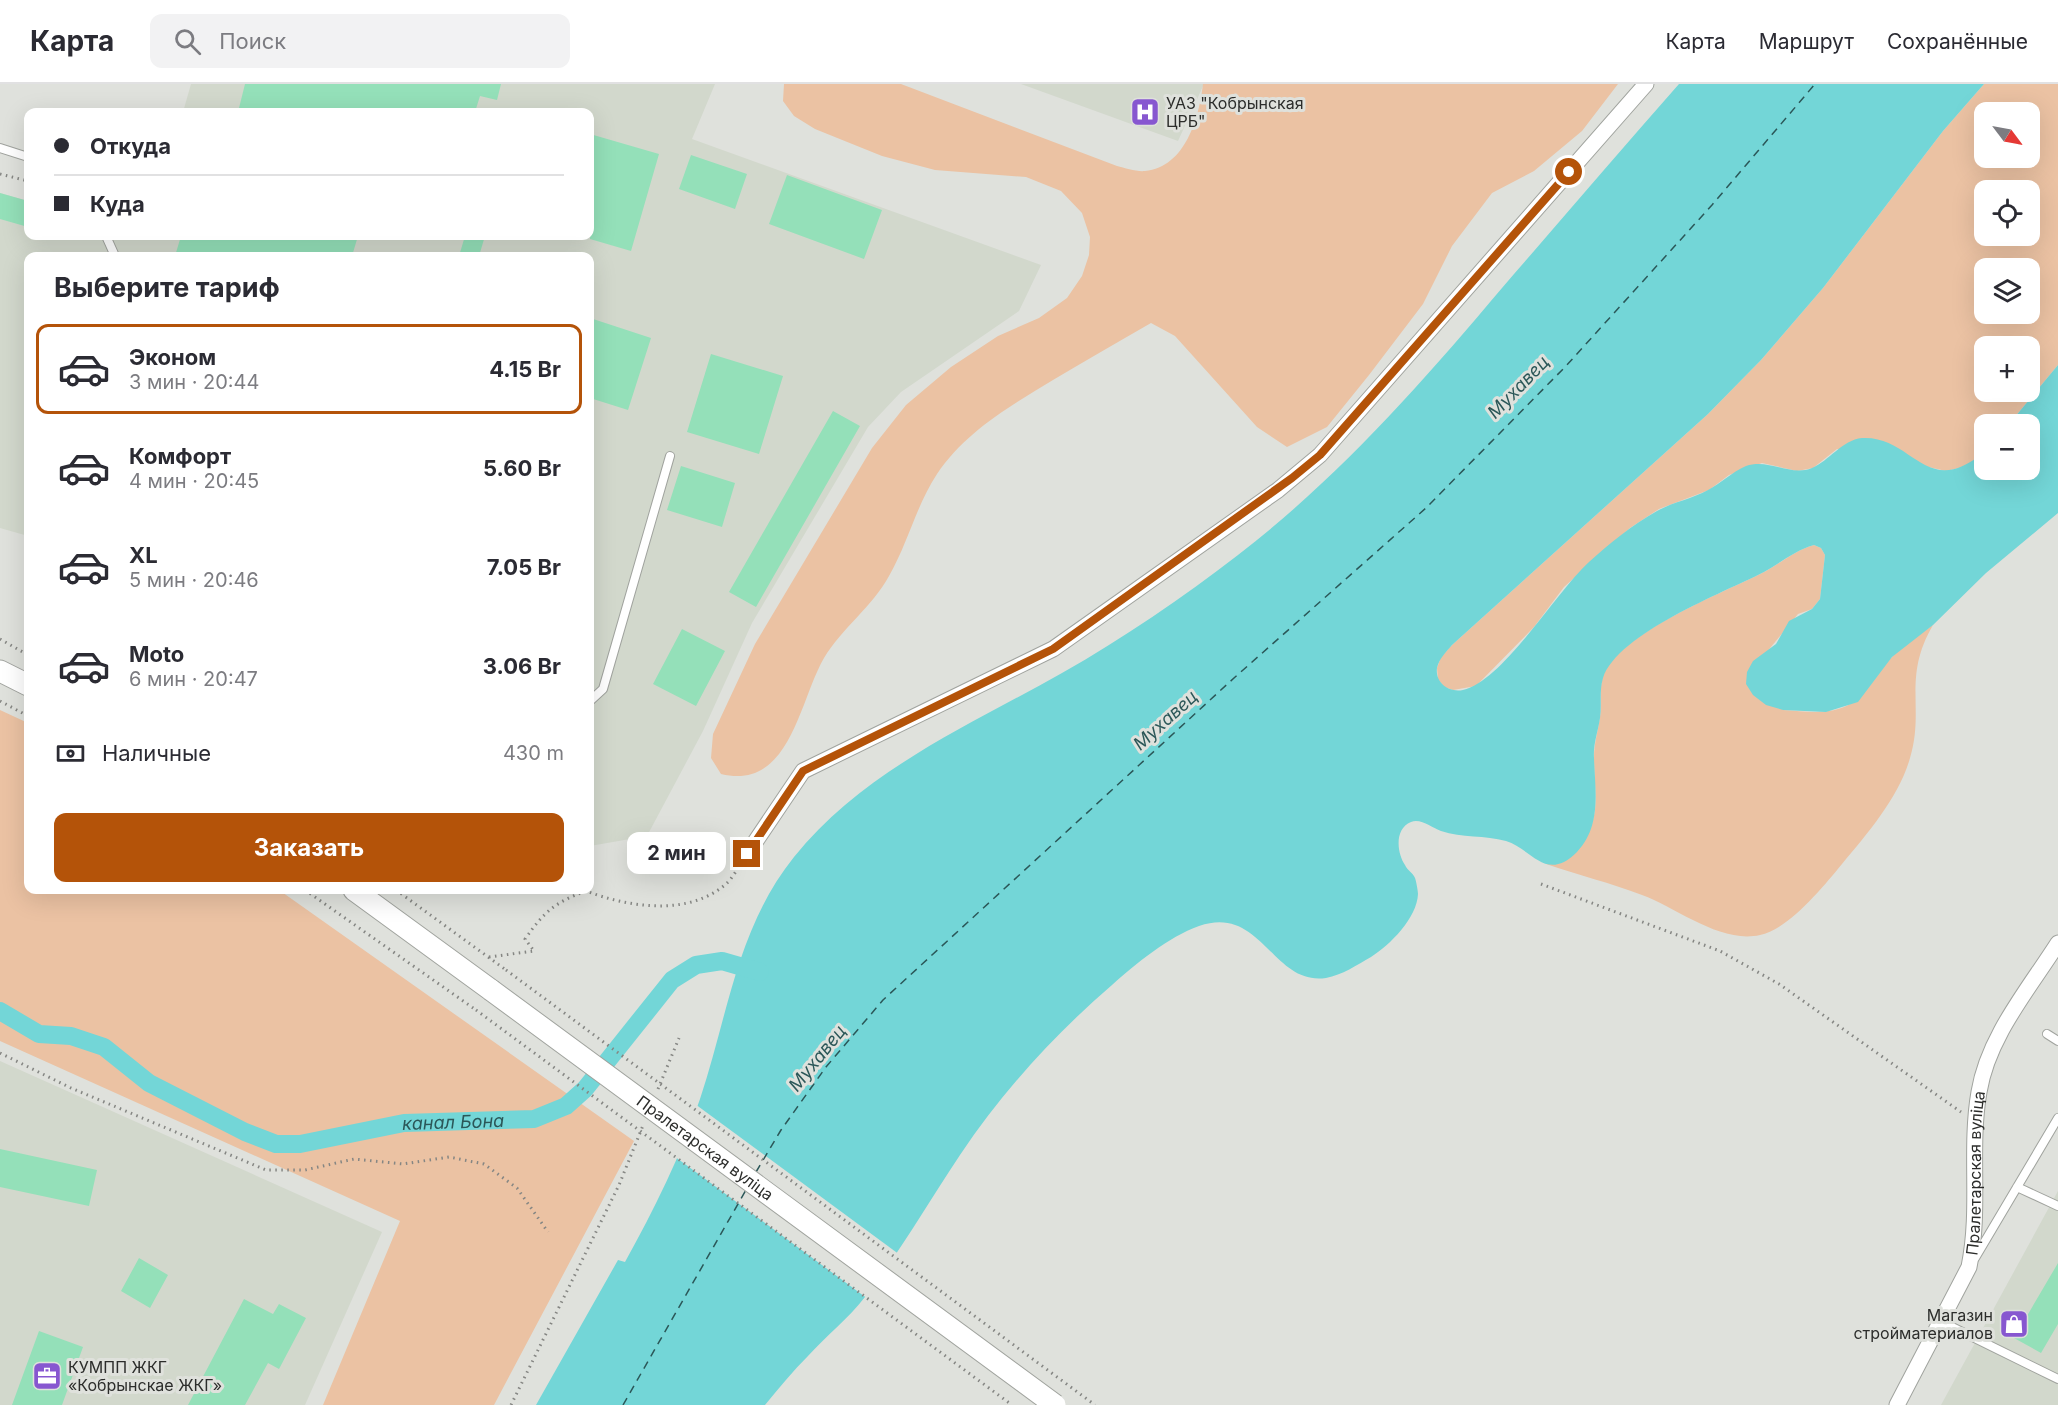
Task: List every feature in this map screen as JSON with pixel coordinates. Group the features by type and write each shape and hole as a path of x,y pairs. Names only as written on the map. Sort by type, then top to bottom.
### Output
{"main road":[{"path":"0,670 24,683"},
{"name":"Пралетарская вуліца","path":"359,894 1055,1405"}],"street":[{"path":"747,854 803,771 1053,649 1270,496 1320,455 1646,84"},
{"name":"Пралетарская вуліца","path":"1897,1405 1970,1267 1974,1243 1976,1123 1979,1092 1987,1061 2004,1027 2058,943"}],"lane":[{"path":"0,148 24,156"},
{"path":"594,697 603,689 670,456"},
{"path":"2047,1034 2058,1041"},
{"path":"1970,1267 2058,1118"},
{"path":"2017,1186 2058,1206"},
{"path":"1942,1322 2058,1379"}],"path":[{"path":"0,174 24,181"},
{"path":"0,639 24,653"},
{"path":"0,700 24,714"},
{"path":"594,894 604,898 655,906 688,902 726,884 747,854"},
{"path":"1541,884 1720,951 1779,984 1976,1123"},
{"path":"311,894 476,1010 1012,1405"},
{"path":"402,894 1095,1405"},
{"path":"489,957 534,951 525,939 548,910 578,894"},
{"path":"658,1090 679,1038"},
{"path":"0,1053 70,1088 266,1170 305,1170 354,1159 403,1164 449,1157 484,1164 517,1188 548,1232"},
{"path":"511,1405 619,1185 645,1122"}],"shaded area":[{"path":"191,84 715,84 692,139 1041,265 1019,311 901,392 868,427 752,623 703,731 647,836 594,845 594,252 24,252 24,535 0,528 0,193 24,200 24,240 594,240 594,108 184,108"},
{"path":"784,84 901,84 1117,166 1145,171 1171,160 1188,138 1198,111 1203,84 1618,84 1582,131 1534,171 1492,193 1452,246 1423,304 1327,427 1287,447 1257,427 1175,336 1151,323 1037,390 975,432 937,474 923,499 902,551 882,587 824,658 799,718 777,756 763,769 744,776 721,774 711,758 713,734 755,644 872,448 906,405 951,367 998,336 1039,318 1067,298 1082,276 1089,255 1090,237 1082,213 1061,191 1026,177 935,170 882,156 815,129 794,116 783,101"},
{"name":"УАЗ \"Кобрынская ЦРБ\"","path":"1021,84 1204,84 1178,141"},
{"path":"1984,84 2058,84 2058,365 2040,387 2040,336 1974,336 1974,402 2027,402 2017,414 1974,414 1974,461 1968,466 1946,471 1924,466 1901,451 1837,449 1813,468 1797,471 1762,463 1729,475 1709,490 1659,509 1630,528 1564,587 1534,627 1476,686 1453,690 1444,687 1438,679 1437,668 1441,657 1452,645 1708,414 1761,360 1823,288 1943,131"},
{"path":"1814,545 1821,548 1825,555 1820,599 1812,609 1798,614 1766,653 1783,710 1829,711 1852,703 1859,698 1897,652 1933,625 1918,661 1916,724 1910,758 1891,801 1862,840 1805,906 1782,925 1760,935 1745,936 1715,930 1642,895 1546,864 1562,860 1574,851 1590,829 1594,818 1596,796 1594,753 1601,712 1601,686 1603,676 1613,660 1651,629"},
{"path":"0,710 24,721 24,894 285,894 634,1141 494,1405 323,1405 400,1221 0,1041"},
{"path":"0,1061 382,1232 305,1405 0,1405"},
{"path":"2058,1191 2058,1405 1941,1405"}],"water":[{"name":"Мухавец","path":"1679,84 1984,84 1943,131 1823,288 1761,360 1708,414 1452,645 1437,668 1438,678 1444,686 1458,691 1479,683 1512,653 1576,576 1613,541 1657,511 1702,493 1746,466 1763,464 1804,470 1818,465 1848,443 1862,438 1880,440 1933,468 1948,470 1964,465 1974,458 1974,480 2040,480 2040,414 2017,414 2027,402 2040,402 2040,387 2058,365 2058,513 1986,573 1933,625 1892,657 1858,702 1826,712 1783,710 1766,705 1753,695 1746,684 1747,672 1753,661 1776,644 1789,621 1812,609 1820,599 1825,555 1821,548 1814,545 1801,550 1764,572 1699,603 1650,630 1629,645 1613,661 1603,678 1594,753 1596,795 1594,819 1585,842 1577,852 1566,861 1548,864 1506,841 1449,833 1423,822 1411,822 1402,830 1399,848 1402,860 1414,876 1416,883 1418,894 1413,912 1401,930 1386,945 1371,957 1344,972 1326,978 1308,977 1292,970 1253,935 1238,926 1220,922 1187,931 1153,951 1070,1024 1012,1086 976,1131 902,1245 865,1297 765,1405 536,1405 618,1260 625,1262 666,1182 700,1099 736,973 747,943 759,913 775,884 794,857 821,827 852,799 884,775 954,732 1085,660 1130,632 1196,587 1275,525 1377,429 1441,359"}],"pier":[{"path":"695,1104 900,1255 868,1299 674,1156"}],"building":[{"path":"245,84 501,84 497,100 480,96 476,108 239,108"},
{"path":"594,135 659,154 631,251 593,240"},
{"path":"691,155 747,174 735,209 679,189"},
{"path":"787,175 882,210 864,259 769,224"},
{"path":"0,193 24,200 24,226 0,219"},
{"path":"180,240 357,240 353,252 176,252"},
{"path":"464,240 484,240 480,252 460,252"},
{"path":"594,319 651,338 628,410 594,399"},
{"path":"711,354 783,376 759,454 687,432"},
{"path":"833,411 860,426 756,607 729,592"},
{"path":"681,466 735,483 722,527 667,510"},
{"path":"682,629 725,651 696,706 653,684"},
{"path":"0,1149 97,1170 89,1206 0,1187"},
{"path":"139,1258 168,1275 150,1308 121,1291"},
{"path":"2058,1263 2058,1324 2041,1353 2014,1338"},
{"path":"244,1299 273,1314 279,1304 306,1318 279,1369 268,1363 245,1405 188,1405"},
{"name":"КУМПП ЖКГ «Кобрынскае ЖКГ»","path":"39,1331 83,1347 62,1405 12,1405"}],"waterway":[{"name":"канал Бона","path":"0,1011 39,1034 71,1036 104,1047 149,1083 245,1132 276,1144 300,1144 404,1123 534,1119 566,1106 585,1089 672,980 696,965 722,961 760,972"}],"ferry route":[{"path":"756,1172 781,1130 826,1067 883,1000 1234,678 1426,508 1566,366 1712,205 1815,84"},
{"path":"623,1405 746,1190"}],"place":[{"name":"УАЗ \"Кобрынская ЦРБ\"","path":"1145,112"},
{"name":"Магазин стройматериалов","path":"2014,1324"},
{"name":"КУМПП ЖКГ «Кобрынскае ЖКГ»","path":"47,1376"}],"route":[{"path":"747,854 803,771 1053,649 1278,490 1320,455 1569,172"}]}
